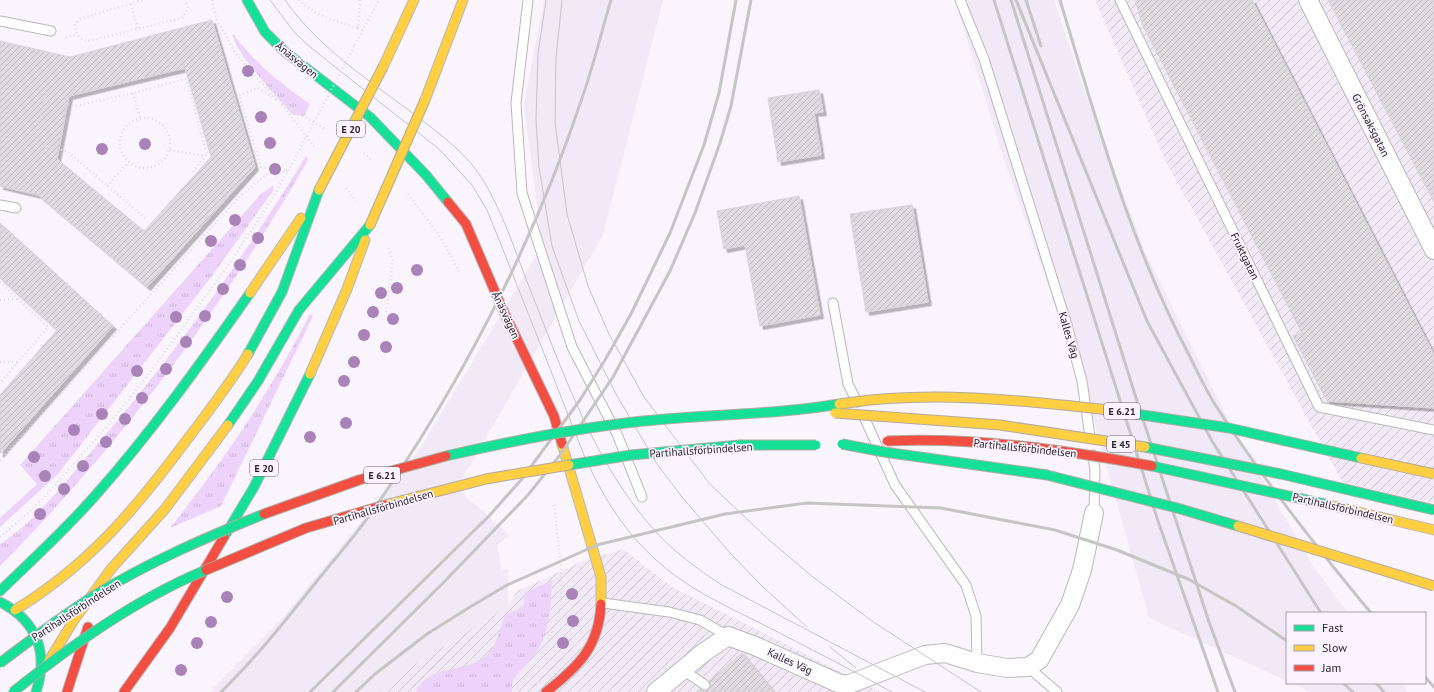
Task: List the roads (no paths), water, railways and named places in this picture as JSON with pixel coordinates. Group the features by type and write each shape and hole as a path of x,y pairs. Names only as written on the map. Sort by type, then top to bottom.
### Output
{"main road":[{"name":"Ånäsvägen","path":"247,0 265,32 284,51 370,117 426,174 466,224 502,308 554,416 601,577 603,603 600,625 592,646 572,671 547,692"},
{"name":"E 20","path":"0,591 94,497 145,434 230,323 320,190 383,67 414,0"},
{"name":"E 20","path":"124,692 170,628 254,487 314,365 347,289 370,225 425,100 463,0"},
{"path":"15,610 55,585 74,570 99,546 145,494 226,387 274,308 286,283 320,190"},
{"path":"36,692 42,674 74,620 111,569 165,509 189,479 258,381 299,310 370,225"},
{"name":"Partihallsförbindelsen","path":"0,663 46,628 109,587 166,557 253,517 334,489 420,464 507,442 609,425 804,410 840,402 874,399 940,398 1025,401 1098,408 1166,417 1258,434 1434,474"},
{"name":"Partihallsförbindelsen","path":"804,410 1024,428 1157,450 1311,480 1434,510"},
{"name":"Partihallsförbindelsen","path":"13,692 67,649 123,614 182,580 306,528 406,499 486,479 631,455 740,445 828,445 916,440 953,441 1033,447 1164,468 1434,530"},
{"path":"842,444 884,452 1047,475 1177,508 1434,586"},
{"path":"98,604 111,569"},
{"path":"0,602 15,610 24,618 35,634 40,650 42,674"},
{"path":"67,692 77,657 92,617"}],"street":[{"name":"Grönsaksgatan","path":"1308,0 1434,250"},
{"name":"Kalles Väg","path":"728,636 755,646 838,683 857,688 925,655 945,654 976,663 1007,668 1028,667 1039,660 1046,651 1070,605 1082,570 1094,514"},
{"path":"656,692 703,653 728,636"}],"lane":[{"path":"528,0 516,103 522,193 572,347 617,434 642,497"},
{"name":"Kalles Väg","path":"960,0 984,59 1082,381 1095,471 1094,514"},
{"name":"Fruktgatan","path":"1120,0 1319,407 1434,430"},
{"path":"0,21 51,30"},
{"path":"0,205 16,208"},
{"path":"832,303 848,384 895,485 966,585 976,616 976,663"},
{"name":"Kalles Väg","path":"603,603 670,612 700,620 728,636"},
{"path":"1028,667 1057,692"},
{"path":"683,670 705,685"}],"tram line":[{"path":"270,0 295,33 310,47 439,149 472,185 487,210 584,455 606,498 623,524 633,536 655,559 691,586 718,602 892,692"},
{"path":"285,0 299,18 330,49 347,64 444,138 461,152 475,168 495,203 513,243 553,349 581,414 597,446 614,476 634,505 663,540 679,554 720,584 925,692"},
{"path":"546,0 538,54 536,120 539,167 552,246 579,321 616,394 657,464 682,497 730,553 762,586 807,627"},
{"path":"562,0 556,58 555,122 567,214 588,286 609,334 644,397 709,483 769,540 813,577 872,621 981,692"},
{"path":"830,647 856,668"}],"railway":[{"path":"221,692 273,636 365,521 434,416 463,366 517,262 562,155 585,89 611,0"},
{"path":"310,692 489,516 521,480 580,400 605,360 631,314 670,233 704,145 719,93 736,0"},
{"path":"333,692 444,582 528,495 560,455 613,377 670,271 695,213 720,143 731,106 751,0"},
{"path":"994,0 1158,521 1218,692"},
{"path":"1011,0 1137,401 1209,622 1235,692"},
{"path":"1016,0 1147,321 1212,441 1320,612"},
{"path":"1026,0 1041,46"},
{"path":"1060,0 1116,182 1132,227 1169,314 1203,384 1214,403 1272,488 1370,612"},
{"path":"356,692 375,674 427,634 470,607 507,585 597,545 725,514 807,503 941,508 1055,530 1117,550 1188,579 1236,606 1286,640"},
{"path":"1426,678 1434,687"},
{"path":"1344,684 1353,692"},
{"path":"1377,684 1384,692"}]}
